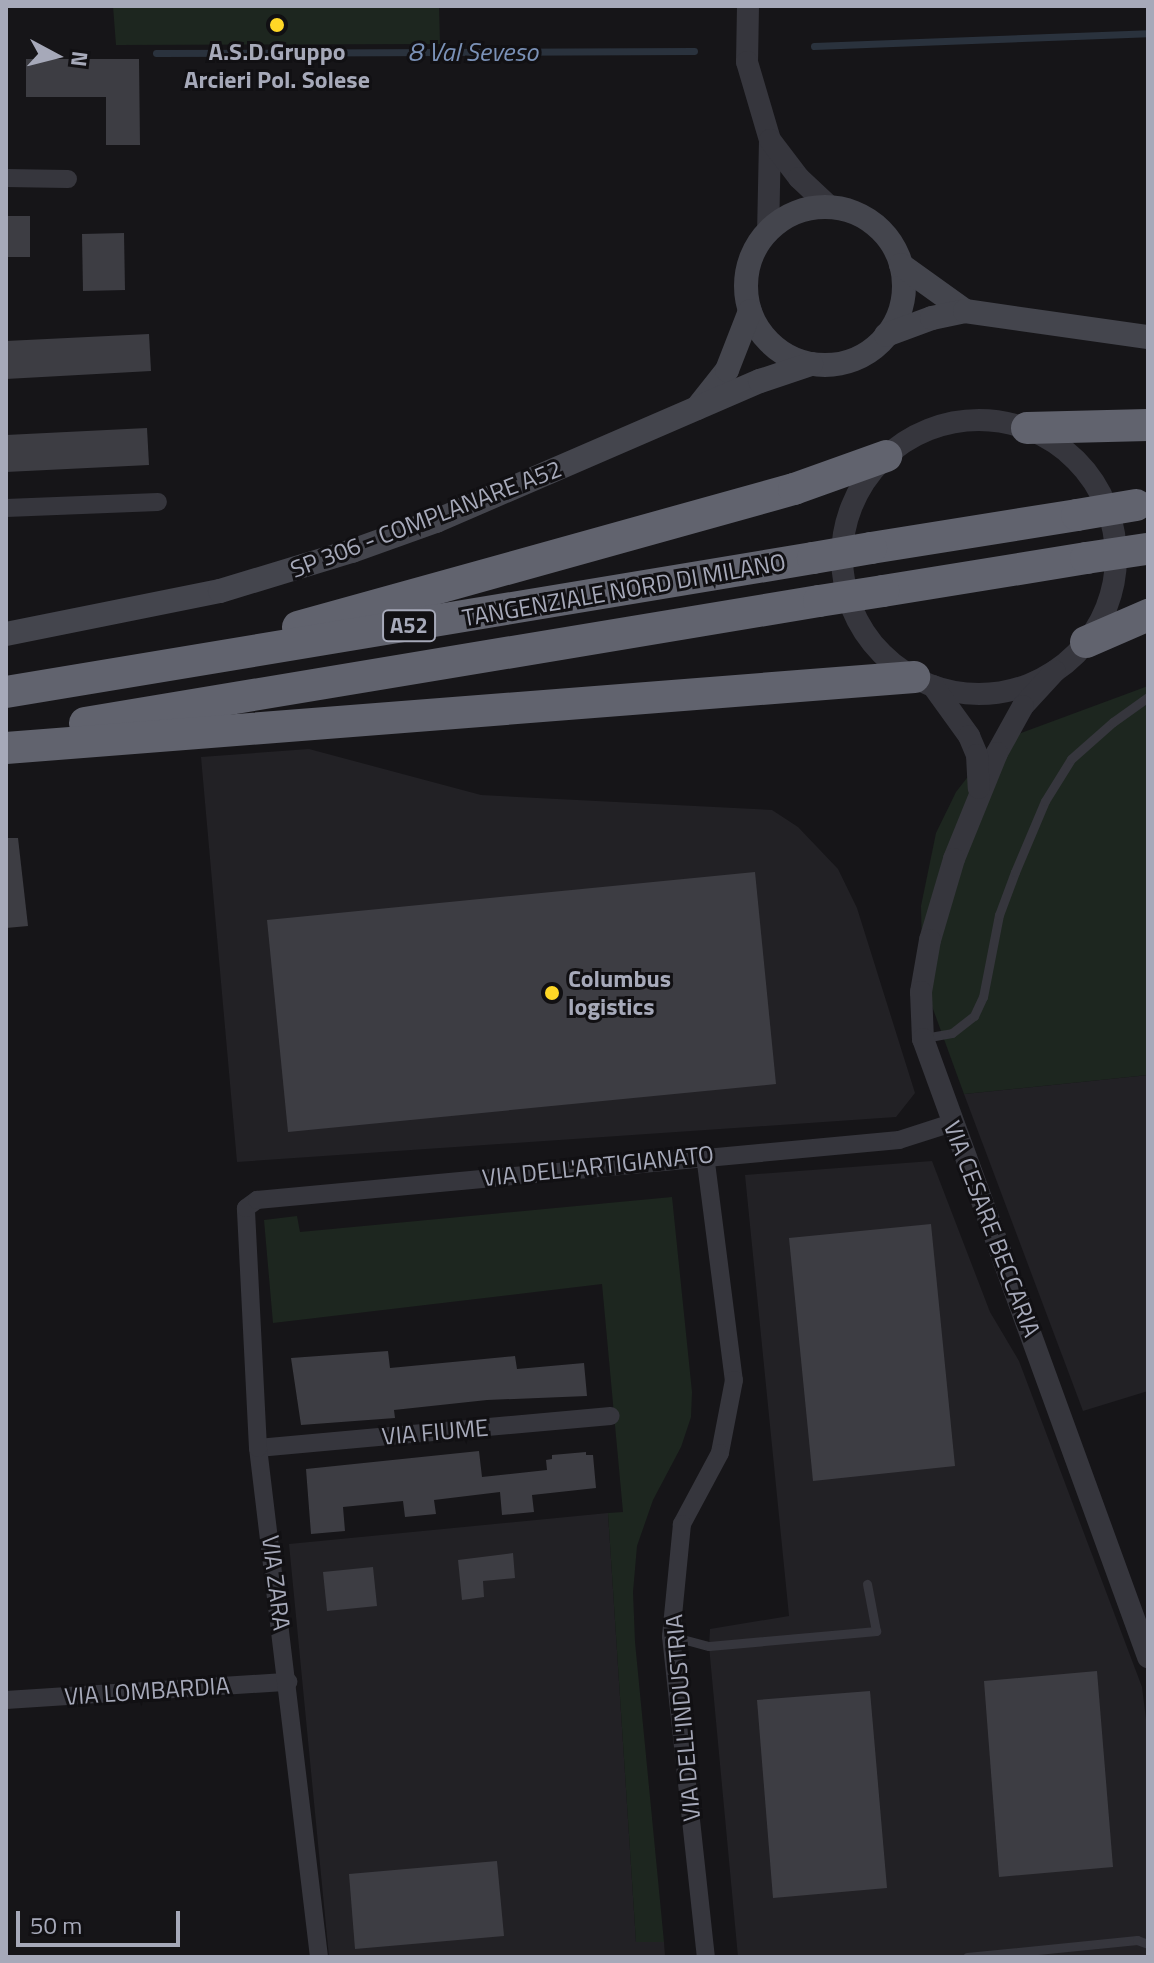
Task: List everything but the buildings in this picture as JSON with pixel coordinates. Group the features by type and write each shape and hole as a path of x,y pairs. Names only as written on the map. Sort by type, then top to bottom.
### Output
{"highway":[{"path":"1027,428 1148,425"},
{"path":"131,673 794,489 886,456"},
{"name":"TANGENZIALE NORD DI MILANO","path":"6,692 1142,504"},
{"name":"TANGENZIALE NORD DI MILANO","path":"6,737 1147,549"},
{"path":"1086,642 1148,615"},
{"path":"6,748 923,681"}],"main road":[{"path":"697,408 727,370 750,311 748,269 768,232 803,210 831,208 854,214 875,225 895,251 901,265 900,309 886,335"},
{"path":"901,265 965,311"},
{"path":"750,311 763,336 773,346 811,364 853,360 886,335 932,318 965,311 1148,337"},
{"name":"SP 306 - COMPLANARE A52","path":"6,634 220,591 352,551 436,521 697,408 811,364"}],"street":[{"path":"748,6 747,62 770,140 768,232"},
{"path":"770,140 799,178 831,208"},
{"path":"6,178 68,179"},
{"path":"964,420 997,421 1027,428 1058,445 1087,473 1098,490 1113,528 1115,568 1106,607 1086,642 1055,671 1026,685 996,693 974,694 923,681 878,649 864,630 846,587 843,539 849,516 870,474 886,456 930,429 964,420"},
{"path":"6,508 158,502"},
{"name":"VIA CESARE BECCARIA","path":"1055,671 1023,706 997,753 944,887 921,992 923,1039 1148,1657"},
{"name":"VIA CESARE BECCARIA","path":"923,681 953,710 973,745 980,794"},
{"name":"VIA DELL'ARTIGIANATO","path":"246,1208 257,1200 705,1155 899,1140 952,1123"},
{"name":"VIA DELL'INDUSTRIA","path":"705,1155 734,1380 720,1453 682,1524 671,1636 706,1957"},
{"name":"VIA ZARA","path":"246,1208 258,1448 319,1957"},
{"name":"VIA FIUME","path":"258,1448 611,1416"},
{"name":"VIA LOMBARDIA","path":"6,1700 288,1682"}],"lane":[{"path":"923,1039 952,1033 974,1016 983,997 999,915 1045,801 1071,759 1113,722 1148,697"},
{"path":"671,1636 709,1646 876,1631 867,1584"},
{"path":"967,1957 1137,1940 1148,1944"}],"shaded area":[{"name":"A.S.D.Gruppo Arcieri Pol. Solese","path":"113,6 439,6 440,44 116,45"},
{"path":"1148,686 1148,1075 964,1094 929,998 922,952 921,906 936,833 956,792 984,756 1021,733"},
{"path":"309,749 481,795 772,810 798,827 838,869 857,908 915,1093 896,1117 237,1162 201,757"},
{"path":"1148,1075 1148,1391 1083,1411 964,1094"},
{"path":"932,1161 990,1312 1019,1361 1142,1687 1148,1735 1148,1957 738,1957 709,1646 710,1629 789,1616 745,1175"},
{"path":"672,1197 692,1392 691,1417 681,1447 653,1500 637,1546 633,1592 635,1642 664,1942 636,1942 608,1513 623,1512 602,1284 273,1323 264,1220 297,1216 300,1232"},
{"path":"608,1513 636,1942 664,1942 665,1957 329,1957 289,1544"}],"waterway":[{"name":"8 Val Seveso","path":"814,46 1148,33"},
{"name":"8 Val Seveso","path":"156,53 694,51"}],"place":[{"name":"A.S.D.Gruppo Arcieri Pol. Solese","path":"277,25"},
{"name":"Columbus logistics","path":"552,993"}]}
